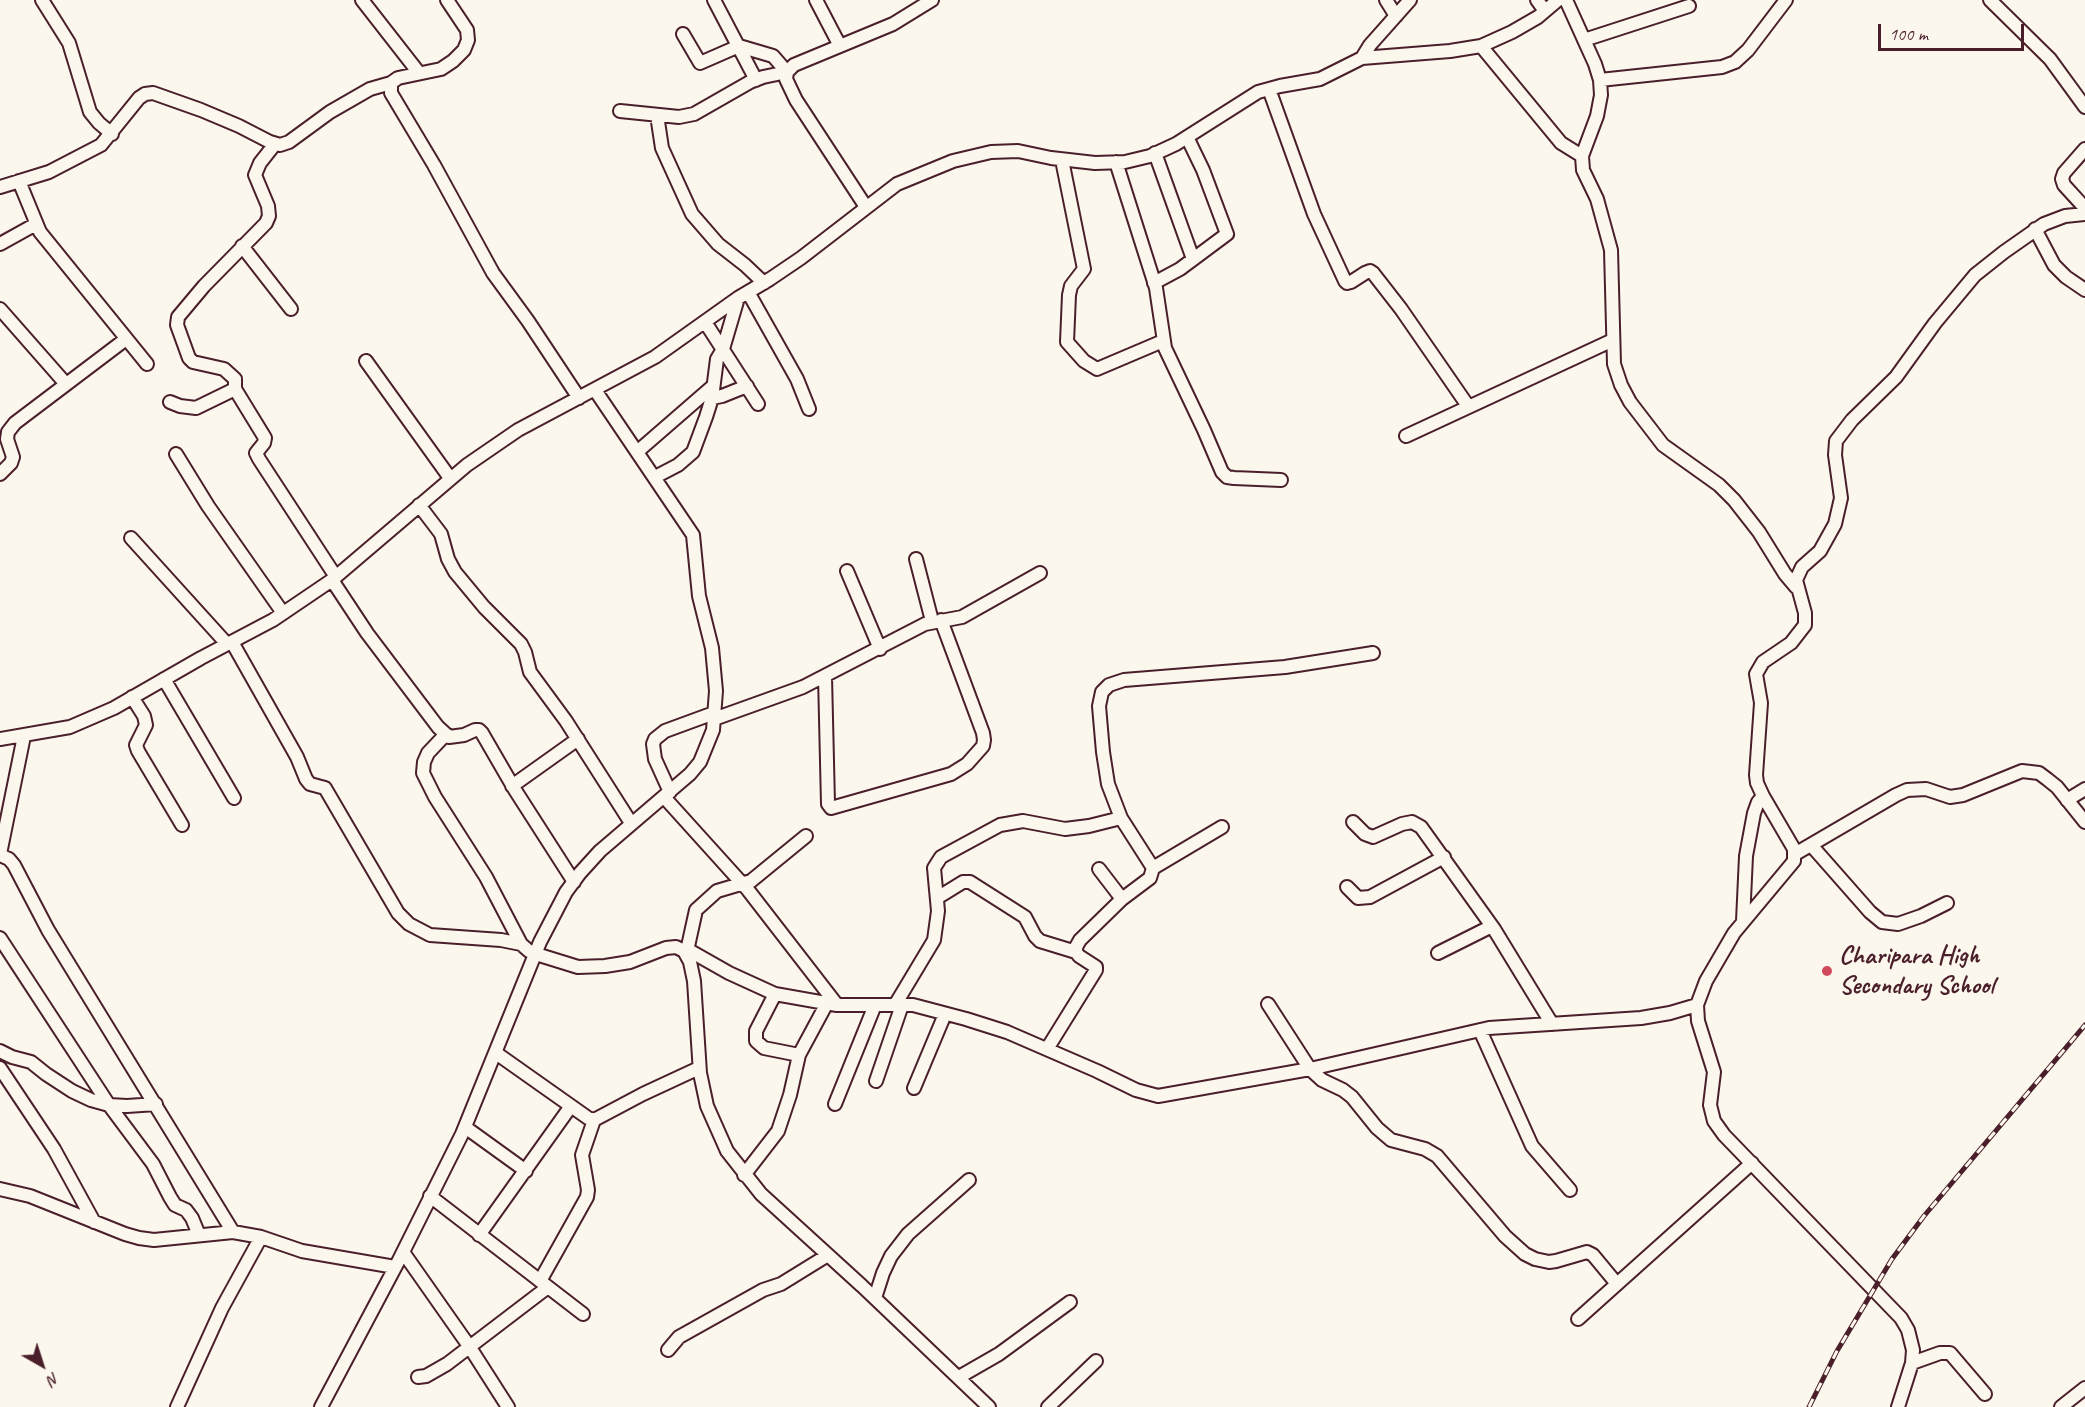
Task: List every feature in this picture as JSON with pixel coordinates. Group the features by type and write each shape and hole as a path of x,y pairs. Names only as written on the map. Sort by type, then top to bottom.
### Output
{"street":[{"path":"42,0 69,43 90,112 112,134"},
{"path":"362,0 419,73"},
{"path":"0,187 49,171 101,145 139,98 146,94 153,93 239,126 275,144 289,142 330,112 370,89 391,83 398,78 441,69 453,61 464,50 468,39 467,30 447,0"},
{"path":"714,0 756,80"},
{"path":"816,0 840,46"},
{"path":"620,111 679,117 694,114 756,80 787,72 795,65 893,24 932,0"},
{"path":"1386,0 1396,16"},
{"path":"1362,58 1370,45 1410,0"},
{"path":"1538,0 1545,11"},
{"path":"0,739 70,727 132,698 283,613 334,579 466,465 518,430 654,357 764,283 897,184 953,161 992,152 1018,151 1062,160 1095,163 1116,162 1155,153 1187,137 1258,92 1320,79 1362,58 1450,51 1481,46 1512,32 1558,0"},
{"path":"1566,0 1600,80 1601,95 1597,116 1582,156 1583,170 1597,198 1611,250 1614,364 1621,385 1630,402 1663,445 1719,485 1759,531 1785,574 1796,587 1805,613 1804,625 1791,643 1763,662 1756,674 1761,703 1756,775 1763,796 1791,841 1795,854 1790,867 1743,921 1716,963 1697,1005 1698,1021 1714,1072 1710,1112 1719,1128 1901,1318 1911,1338 1913,1350 1912,1363 1898,1407"},
{"path":"1600,80 1722,67 1736,62 1748,50 1786,0"},
{"path":"1990,0 2050,59 2085,107"},
{"path":"1584,40 1689,6"},
{"path":"684,34 700,63 739,46 773,56 787,72 786,79 796,99 866,207"},
{"path":"1481,46 1561,143 1582,156"},
{"path":"391,83 391,93 494,273 579,398"},
{"path":"1269,89 1314,214 1345,281 1351,282 1370,271 1373,273 1401,309 1468,406"},
{"path":"657,115 662,148 692,214 718,244 746,265 764,283"},
{"path":"1154,283 1180,269 1227,234 1203,170 1187,137"},
{"path":"275,144 260,163 255,175 268,207 269,216 266,223 242,246 178,317 177,325 189,358 194,362 224,369 235,379 236,389 265,438 256,453 259,459 367,633 402,681 449,737 453,738 479,730 574,882"},
{"path":"2085,148 2064,173 2062,179 2064,185 2085,208"},
{"path":"1155,153 1193,259"},
{"path":"1062,160 1084,269 1071,286 1067,342 1084,361 1097,369 1163,340"},
{"path":"1116,162 1154,283 1160,306 1163,340 1169,358 1222,472 1227,477 1234,478 1281,480"},
{"path":"19,181 36,224 66,266 147,364"},
{"path":"1796,587 1797,573 1820,551 1835,524 1841,498 1835,456 1836,441 1852,420 1896,377 1950,304 1975,275 2035,229 2058,218 2085,214"},
{"path":"0,244 36,224"},
{"path":"2035,229 2054,265 2066,277 2085,290"},
{"path":"242,246 291,309"},
{"path":"655,477 678,465 693,452 712,392 717,358 723,349 743,295"},
{"path":"743,295 797,379 809,409"},
{"path":"0,309 66,384"},
{"path":"705,322 759,404"},
{"path":"0,474 11,463 13,457 7,439 8,432 30,411 126,339"},
{"path":"1406,436 1613,340"},
{"path":"366,361 450,478"},
{"path":"712,392 722,396 747,386"},
{"path":"170,402 196,408 236,389"},
{"path":"321,1407 403,1252 465,1127 536,954 567,892 600,851 690,774 699,762 713,730 716,691 712,648 699,596 693,535 595,390"},
{"path":"637,452 712,392"},
{"path":"176,454 208,506 283,613"},
{"path":"419,505 441,534 448,559 455,572 484,607 521,644 530,672 578,740 631,823"},
{"path":"131,538 229,643 297,757 306,779 310,784 326,789 392,903 409,924 430,935 501,940 521,944 536,954 578,967 630,962 666,948 676,947 692,952 729,973 775,994 832,1004 913,1005 1007,1032 1136,1090 1158,1096 1310,1069 1480,1030 1641,1018 1697,1005"},
{"path":"825,676 828,804 831,808 951,774 967,764 982,746 984,740 937,621 916,559"},
{"path":"847,571 880,649"},
{"path":"832,1004 743,884 667,794 655,759 653,744 655,739 665,731 803,687 937,621 969,613 1040,573"},
{"path":"1153,868 1121,818 1108,784 1100,706 1102,692 1109,685 1124,680 1285,667 1373,653"},
{"path":"164,679 234,798"},
{"path":"132,698 144,716 146,725 136,746 182,825"},
{"path":"446,734 428,753 423,773 435,797 486,877 521,944"},
{"path":"24,736 0,854 14,865 48,930 234,1232"},
{"path":"512,786 578,740"},
{"path":"1795,854 1896,795 1915,789 1926,789 1950,797 1956,796 2022,771 2039,773 2047,779 2085,822"},
{"path":"2067,800 2085,789"},
{"path":"1743,921 1746,856 1754,813 1763,796"},
{"path":"876,1081 898,1005 934,940 938,911 934,868 941,857 1000,825 1023,821 1065,829 1121,818"},
{"path":"1353,822 1365,834 1372,837 1402,824 1412,822 1421,827 1492,926 1552,1023"},
{"path":"1076,952 1080,940 1122,899 1150,878 1153,868 1222,827"},
{"path":"806,836 751,881 717,891 696,910 685,951 694,981 699,1068 707,1106 728,1151 744,1175 761,1194 960,1377 989,1407"},
{"path":"1811,845 1870,912 1882,922 1898,924 1947,903"},
{"path":"1347,887 1358,898 1370,897 1444,857"},
{"path":"1100,868 1122,899"},
{"path":"937,898 963,882 970,882 1025,917 1040,941 1076,952 1096,967 1047,1049"},
{"path":"1438,953 1492,926"},
{"path":"0,938 109,1105 153,1164 175,1205 186,1210 192,1218 199,1235"},
{"path":"775,994 756,1031 756,1041 764,1048 799,1055"},
{"path":"744,1175 778,1131 790,1095 799,1055 832,1004"},
{"path":"1268,1004 1310,1069 1322,1080 1352,1097 1377,1128 1391,1140 1425,1149 1437,1156 1505,1236 1525,1254 1549,1262 1587,1252 1593,1255 1617,1284"},
{"path":"835,1104 875,1005"},
{"path":"914,1088 945,1014"},
{"path":"1480,1030 1532,1146 1570,1190"},
{"path":"0,1051 31,1062 72,1091 109,1105 156,1104"},
{"path":"496,1053 594,1120"},
{"path":"0,1068 54,1149 94,1222"},
{"path":"418,1377 426,1376 447,1364 531,1301 544,1284 587,1197 588,1190 582,1155 594,1120 699,1068"},
{"path":"479,1235 571,1106"},
{"path":"465,1127 526,1171"},
{"path":"1578,1319 1752,1163"},
{"path":"875,1298 891,1256 908,1234 969,1180"},
{"path":"0,1189 30,1196 125,1234 154,1239 234,1232 261,1237 302,1251 395,1267"},
{"path":"430,1196 583,1314"},
{"path":"177,1407 222,1308 261,1237"},
{"path":"403,1252 469,1346 508,1407"},
{"path":"668,1350 679,1337 763,1290 781,1284 828,1255"},
{"path":"960,1377 999,1354 1070,1302"},
{"path":"1912,1363 1940,1353 1950,1353 1985,1394"},
{"path":"1048,1407 1096,1361"},
{"path":"2061,1407 2085,1388"}],"railway":[{"path":"1809,1407 1837,1351 1892,1259 1924,1216 2085,1025"}],"place":[{"name":"Charipara High Secondary School","path":"1827,971"}]}
